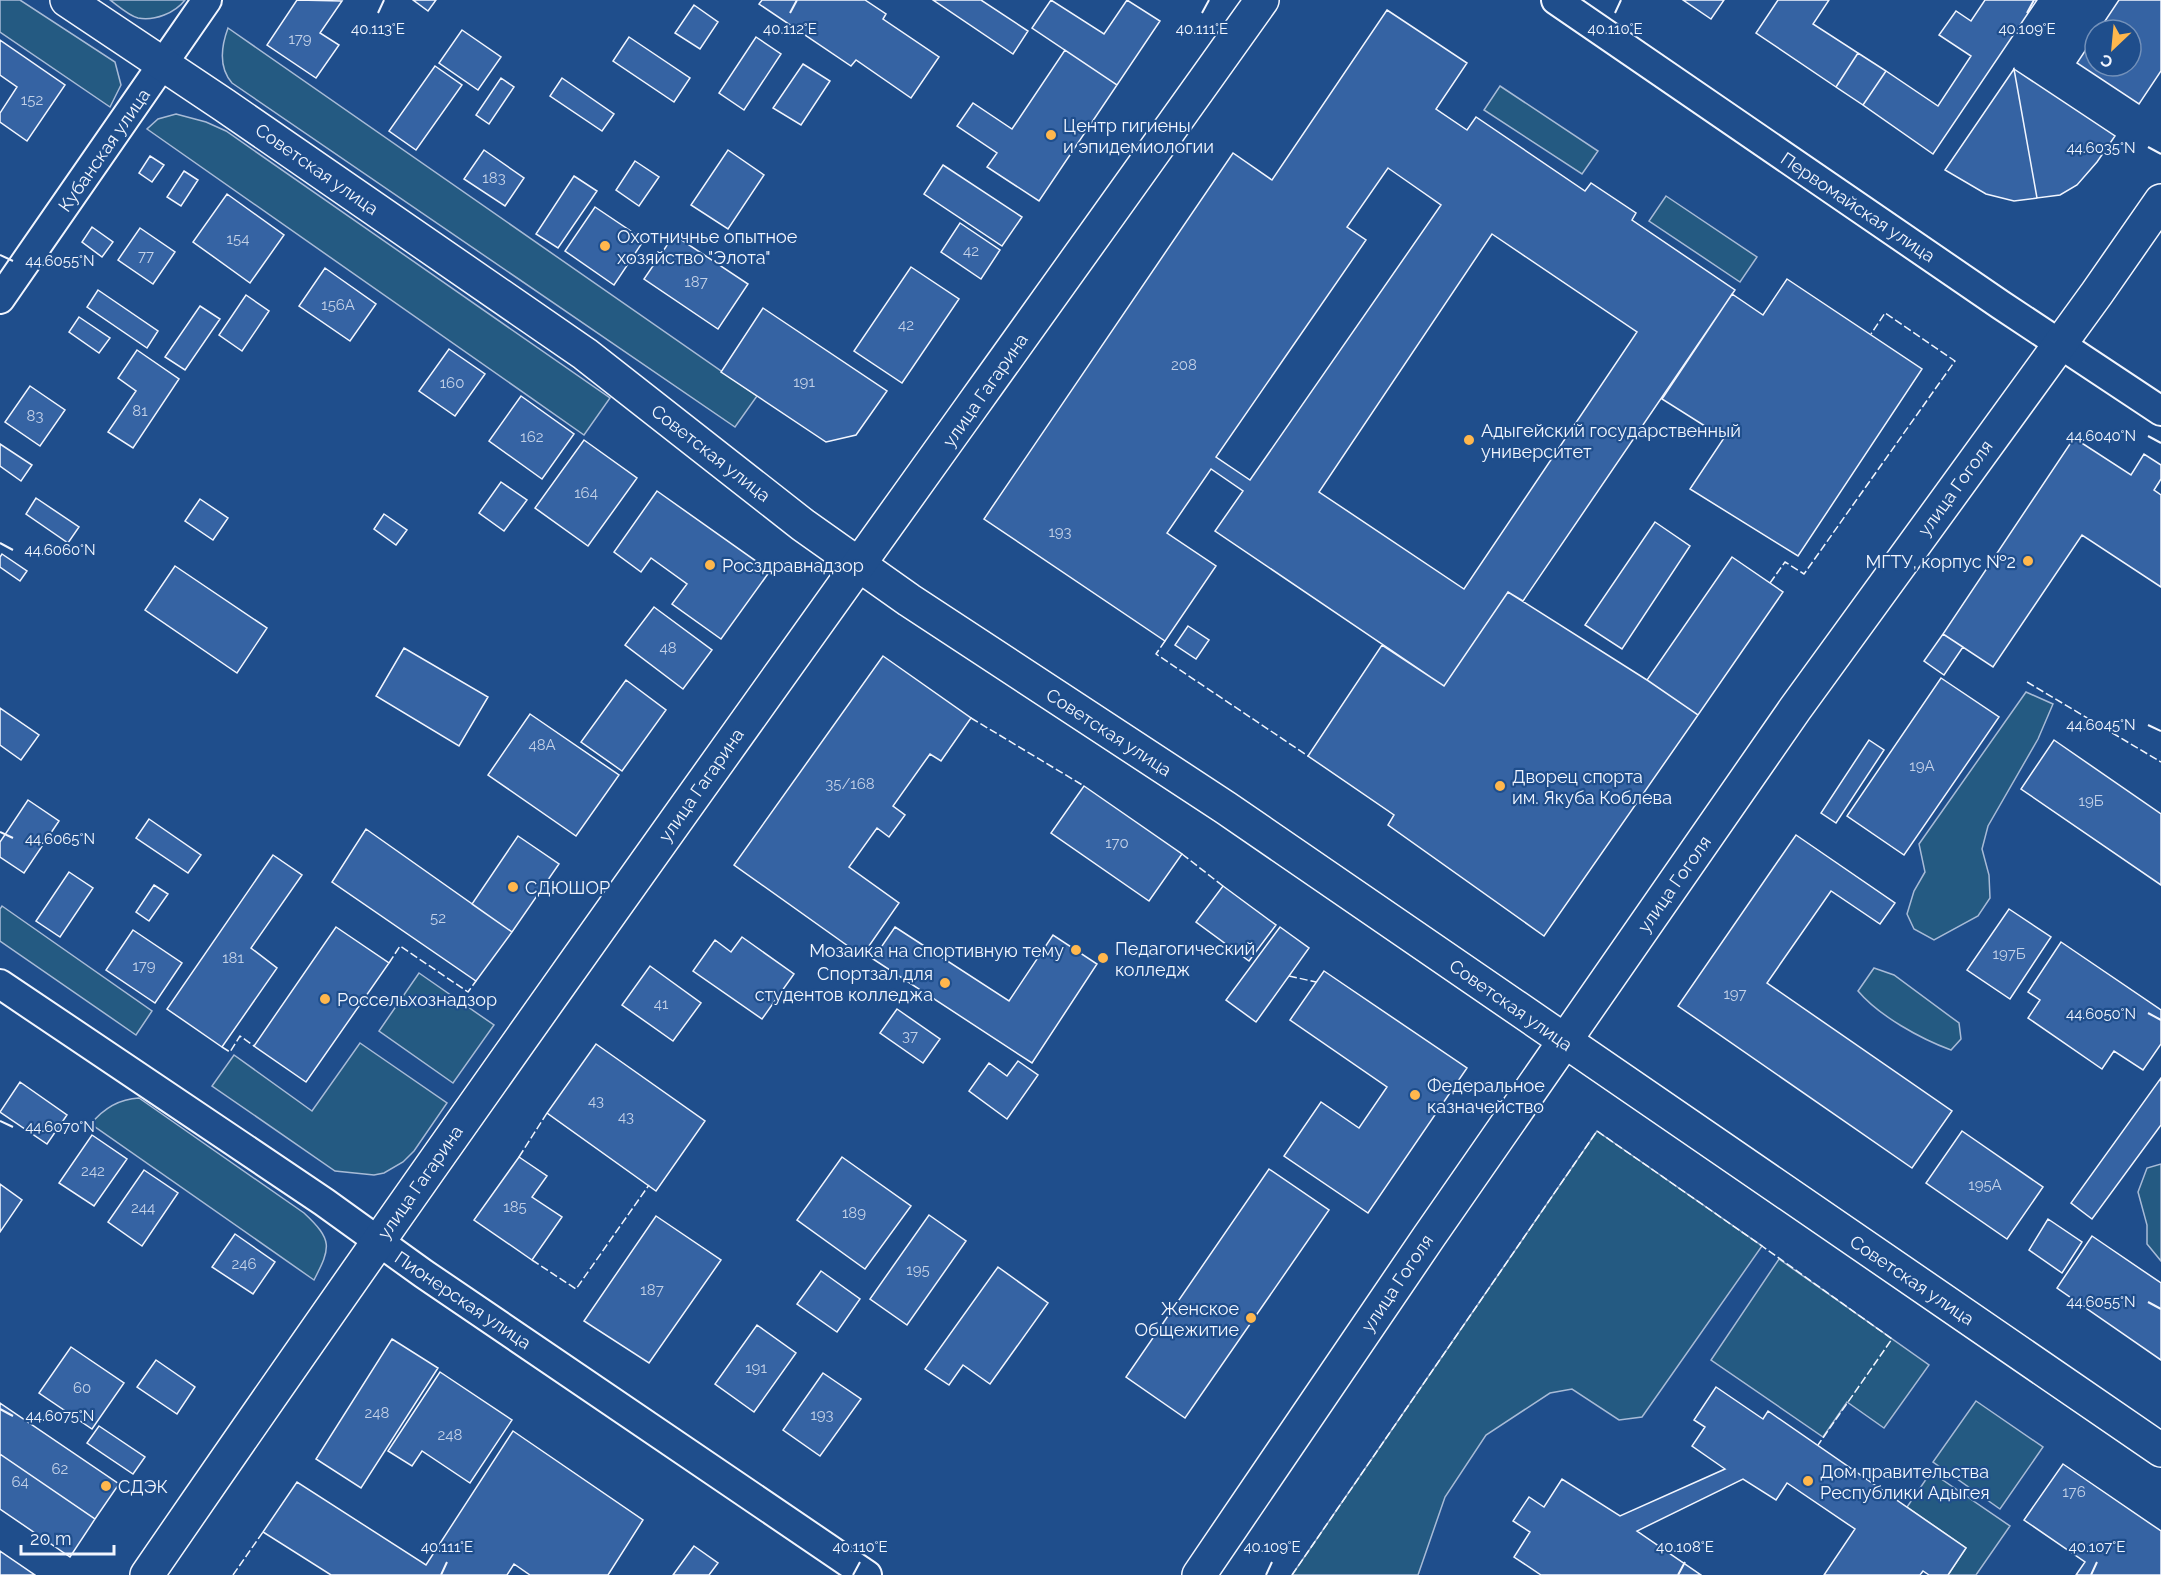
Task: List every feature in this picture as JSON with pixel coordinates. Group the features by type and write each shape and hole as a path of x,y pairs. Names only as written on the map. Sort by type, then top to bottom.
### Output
{"main road":[{"name":"Советская улица","path":"67,0 164,64 585,354 803,525 909,600 1226,808 1563,1042 2161,1450"},
{"name":"улица Гагарина","path":"147,1575 340,1293 1262,0"},
{"name":"улица Гоголя","path":"1199,1575 1563,1042 1795,709 2161,201"}],"street":[{"name":"Кубанская улица","path":"0,299 207,0"},
{"name":"Первомайская улица","path":"1556,0 2161,411"},
{"name":"Пионерская улица","path":"0,984 324,1202 378,1242 867,1575"}],"shaded area":[{"path":"0,0 20,0 115,62 121,85 110,107 0,32"},
{"path":"110,0 185,0 176,9 164,15 144,19 131,15"},
{"path":"228,28 757,396 735,427 232,83 224,70 222,57"},
{"path":"1500,86 1598,151 1582,174 1484,110"},
{"path":"176,114 206,122 226,131 610,398 584,435 147,129 158,119"},
{"path":"1666,196 1757,257 1740,282 1649,221"},
{"path":"2026,692 2053,704 2038,739 1988,826 1982,849 1989,875 1990,898 1978,916 1934,940 1914,929 1907,914 1914,891 1925,872 1919,844"},
{"path":"2,906 152,1011 136,1035 0,941 0,909"},
{"path":"1874,968 1894,975 1959,1023 1961,1039 1951,1050 1901,1026 1877,1009 1858,991"},
{"path":"419,973 494,1025 453,1083 379,1031"},
{"path":"360,1043 447,1103 414,1151 403,1162 384,1173 374,1175 335,1171 212,1086 234,1055 312,1111"},
{"path":"139,1098 304,1213 313,1222 320,1230 326,1244 324,1259 314,1280 91,1124 112,1106 125,1100"},
{"path":"1597,1131 1762,1246 1642,1417 1619,1420 1572,1389 1550,1393 1486,1435 1445,1497 1418,1575 1292,1575"},
{"path":"2161,1164 2161,1261 2147,1244 2147,1225 2138,1192 2147,1168"},
{"path":"1779,1259 1929,1365 1884,1428 1847,1402 1823,1437 1711,1360"},
{"path":"1976,1401 2043,1447 2000,1509 1933,1462"},
{"path":"1931,1472 2010,1526 1976,1575 1948,1575 1966,1548 1907,1507"}],"building":[{"path":"297,0 342,1 320,33 339,45 316,78 267,45"},
{"path":"413,0 436,0 428,11"},
{"path":"762,0 865,0 886,14 883,19 939,57 911,98 856,60 851,66 759,4"},
{"path":"933,0 981,0 1028,31 1013,54"},
{"path":"1051,0 1104,34 1127,0 1160,21 1117,85 1032,28"},
{"path":"1683,0 1724,0 1711,19"},
{"path":"1778,0 1829,0 1813,24 1858,53 1836,87 1756,33"},
{"path":"1985,0 2037,0 1933,154 1863,105 1886,71 1938,106 1971,56 1939,35 1956,11 1971,21"},
{"path":"2119,0 2161,0 2161,71 2139,104 2100,78 2143,78 2143,18 2107,18"},
{"path":"694,5 718,22 700,49 675,33"},
{"path":"1387,10 1467,63 1436,109 1467,130 1476,117 1585,191 1591,183 1636,213 1632,220 1735,290 1523,601 1508,592 1444,686 1215,531 1243,491 1211,469 1167,533 1216,566 1165,641 984,519 1233,153 1272,180","holes":["1388,168 1441,205 1250,480 1216,457 1366,240 1347,227","1492,234 1637,332 1464,589 1319,492"]},
{"path":"462,30 501,57 478,90 439,63"},
{"path":"629,37 690,78 674,102 613,61"},
{"path":"756,37 781,54 744,110 719,93"},
{"path":"0,40 65,85 27,141 0,122 0,113 17,87 0,75"},
{"path":"1065,50 1117,85 1039,201 987,167 997,153 957,126 973,103 1012,129"},
{"path":"1858,53 1886,71 1863,105 1836,87"},
{"path":"2083,54 2083,67 2077,63"},
{"path":"803,64 830,81 801,125 773,108"},
{"path":"435,66 462,85 416,150 389,131"},
{"path":"2014,69 2037,198 2014,201 1986,194 1945,170"},
{"path":"2014,69 2115,136 2077,185 2060,195 2037,198"},
{"path":"501,78 514,87 489,124 476,115"},
{"path":"562,78 614,114 602,131 550,96"},
{"path":"484,150 524,178 505,206 464,179"},
{"path":"728,150 764,175 728,229 691,205"},
{"path":"150,156 164,165 152,182 139,173"},
{"path":"635,161 659,177 639,206 616,190"},
{"path":"943,165 1022,217 1002,246 924,194"},
{"path":"184,171 198,180 181,206 167,197"},
{"path":"574,176 597,191 558,248 536,234"},
{"path":"227,194 284,235 250,283 193,242"},
{"name":"Охотничнье опытное хозяйство \"Элота\"","path":"595,207 644,240 614,285 565,251"},
{"path":"960,223 1000,250 981,279 941,252"},
{"path":"92,227 113,242 102,257 82,242"},
{"path":"140,228 175,252 153,284 118,260"},
{"path":"674,235 748,284 718,329 644,279"},
{"path":"911,267 959,299 902,383 854,351"},
{"path":"325,268 376,304 350,341 299,306"},
{"path":"1787,279 1922,369 1798,556 1690,489 1724,438 1662,399 1732,294 1763,315"},
{"path":"98,290 158,331 147,348 87,307"},
{"path":"246,295 269,311 242,351 219,335"},
{"path":"200,306 220,319 185,370 165,357"},
{"path":"763,308 887,391 856,435 826,442 721,372"},
{"path":"79,317 110,338 99,353 69,332"},
{"path":"449,349 485,374 455,416 419,391"},
{"path":"137,350 179,379 133,448 108,432 136,391 118,378"},
{"path":"30,386 65,410 40,446 5,422"},
{"path":"521,396 574,434 542,479 489,441"},
{"name":"МГТУ, корпус №2","path":"2074,438 2131,475 2144,454 2161,465 2161,479 2154,490 2161,495 2161,587 2082,535 1993,667 1943,634"},
{"path":"584,440 637,478 588,546 535,508"},
{"path":"0,444 32,465 21,481 0,466"},
{"path":"501,482 527,500 504,531 479,513"},
{"name":"Росздравнадзор","path":"657,491 770,571 721,639 672,604 687,584 651,558 641,572 614,552"},
{"path":"36,498 79,527 68,543 26,514"},
{"path":"200,499 228,518 213,540 185,521"},
{"path":"384,514 407,530 396,545 374,529"},
{"path":"1655,522 1690,546 1622,649 1585,625"},
{"path":"2,554 27,571 20,581 0,567"},
{"path":"1732,557 1783,592 1698,715 1647,680"},
{"path":"175,566 267,628 237,673 145,610"},
{"name":"Дворец спорта им. Якуба Коблева","path":"1508,592 1698,715 1544,936 1388,825 1394,815 1308,756 1382,645 1444,686"},
{"path":"654,607 712,650 683,689 625,645"},
{"path":"1188,626 1209,640 1196,659 1175,645"},
{"path":"1943,634 1963,647 1944,675 1924,661"},
{"path":"404,648 488,697 459,746 376,696"},
{"path":"883,656 971,718 941,761 930,754 893,806 905,815 889,837 877,828 849,867 899,903 862,956 734,865"},
{"path":"1941,678 1999,717 1904,855 1847,816"},
{"path":"626,680 666,710 622,771 581,742"},
{"path":"0,708 39,735 21,760 0,745"},
{"path":"530,714 619,775 576,836 488,775"},
{"path":"1869,740 1884,750 1836,823 1821,813"},
{"path":"2054,740 2161,814 2161,885 2021,789"},
{"path":"1084,786 1182,854 1149,901 1051,833"},
{"path":"28,800 59,821 24,873 0,857 0,842"},
{"path":"149,819 201,855 188,873 136,838"},
{"path":"366,829 512,932 476,981 332,882"},
{"path":"1796,835 1895,903 1880,924 1831,891 1767,983 1952,1111 1912,1168 1678,1006"},
{"path":"518,836 559,864 512,932 472,904"},
{"path":"273,855 302,875 251,948 277,968 222,1047 167,1009"},
{"path":"69,872 93,888 60,937 36,921"},
{"path":"154,885 168,894 149,921 136,912"},
{"path":"1223,886 1276,925 1249,961 1196,922"},
{"path":"2009,909 2051,937 2010,999 1967,970"},
{"name":"Россельхознадзор","path":"336,927 389,963 306,1082 254,1046"},
{"name":"Спортзал для студентов колледжа","path":"895,927 1009,1001 1053,935 1097,964 1032,1063 873,959"},
{"path":"1280,927 1309,948 1256,1022 1226,1000"},
{"path":"133,930 182,963 155,1003 106,970"},
{"path":"742,937 794,974 762,1019 693,971 715,940 731,952"},
{"path":"2061,942 2161,1010 2161,1044 2143,1070 2114,1051 2102,1069 2028,1018 2040,1000 2028,992"},
{"path":"650,966 701,1003 673,1041 622,1005"},
{"name":"Федеральное казначейство","path":"1324,971 1467,1068 1368,1213 1284,1156 1321,1102 1359,1128 1387,1087 1290,1020"},
{"path":"897,1009 940,1039 923,1063 880,1033"},
{"path":"596,1044 705,1121 656,1191 547,1113"},
{"path":"1018,1061 1038,1075 1007,1119 969,1091 989,1063 1007,1076"},
{"path":"2161,1078 2161,1125 2092,1219 2071,1203"},
{"path":"20,1082 67,1115 47,1144 0,1112"},
{"path":"1962,1131 2043,1187 2007,1239 1926,1183"},
{"path":"92,1135 127,1159 94,1206 59,1183"},
{"path":"519,1157 547,1176 532,1197 562,1217 532,1260 474,1220"},
{"path":"842,1157 911,1206 865,1269 797,1220"},
{"path":"1269,1169 1329,1210 1185,1418 1126,1377"},
{"path":"144,1170 178,1193 142,1246 108,1222"},
{"path":"0,1184 22,1200 0,1232"},
{"path":"929,1215 966,1241 907,1325 870,1299"},
{"path":"656,1216 721,1260 649,1363 584,1321"},
{"path":"2048,1219 2082,1242 2062,1273 2029,1250"},
{"path":"235,1234 275,1262 253,1294 212,1267"},
{"path":"2092,1236 2161,1283 2161,1360 2057,1288"},
{"path":"998,1267 1048,1303 990,1384 963,1365 949,1385 925,1369"},
{"path":"821,1271 860,1299 837,1332 797,1304"},
{"path":"757,1325 796,1353 754,1412 715,1384"},
{"path":"392,1339 438,1368 361,1488 316,1459"},
{"path":"71,1347 124,1383 92,1429 39,1393"},
{"path":"156,1360 195,1387 177,1414 137,1387"},
{"path":"440,1372 512,1420 470,1483 422,1451 412,1466 388,1451"},
{"path":"823,1373 861,1399 820,1456 783,1430"},
{"name":"Дом правительства Республики Адыгея","path":"1716,1387 1763,1419 1768,1411 1966,1548 1948,1575 1929,1575 1923,1571 1920,1575 1824,1575 1855,1529 1787,1483 1776,1500 1743,1479 1637,1531 1701,1575 1541,1575 1514,1557 1530,1532 1513,1521 1529,1497 1544,1507 1562,1479 1620,1516 1725,1469 1692,1446 1705,1427 1694,1420"},
{"path":"0,1403 119,1484 95,1519 0,1454"},
{"path":"99,1426 145,1457 133,1474 87,1443"},
{"path":"513,1431 643,1520 608,1575 530,1575 514,1564 507,1575 331,1575 263,1532 297,1482 426,1565"},
{"path":"0,1454 95,1519 70,1557 0,1509"},
{"path":"2063,1464 2161,1531 2161,1575 2076,1575 2085,1562 2024,1520"},
{"path":"694,1546 718,1563 709,1575 673,1575"},
{"path":"0,1551 35,1575 0,1575"}],"fence":[{"path":"1770,583 1785,562 1804,574 1955,361 1885,313 1871,334"},
{"path":"1165,641 1156,654 1308,756"},
{"path":"2027,682 2161,762"},
{"path":"971,718 1084,786"},
{"path":"1182,854 1223,886"},
{"path":"389,963 400,946 468,992 476,981"},
{"path":"1289,976 1316,982"},
{"path":"222,1047 230,1052 240,1036 254,1046"},
{"path":"519,1157 547,1113"},
{"path":"1292,1575 1597,1131 1892,1339 1818,1445"},
{"path":"532,1260 576,1289 649,1185"},
{"path":"233,1575 263,1532"}],"place":[{"name":"Центр гигиены и эпидемиологии","path":"1051,135"},
{"name":"Охотничнье опытное хозяйство \"Элота\"","path":"605,246"},
{"name":"Адыгейский государственный университет","path":"1469,440"},
{"name":"МГТУ, корпус №2","path":"2028,561"},
{"name":"Росздравнадзор","path":"710,565"},
{"name":"Дворец спорта им. Якуба Коблева","path":"1500,786"},
{"name":"СДЮШОР","path":"513,887"},
{"name":"Мозаика на спортивную тему","path":"1076,950"},
{"name":"Педагогический колледж","path":"1103,958"},
{"name":"Спортзал для студентов колледжа","path":"945,983"},
{"name":"Россельхознадзор","path":"325,999"},
{"name":"Федеральное казначейство","path":"1415,1095"},
{"name":"Женское Общежитие","path":"1251,1318"},
{"name":"Дом правительства Республики Адыгея","path":"1808,1481"},
{"name":"СДЭК","path":"106,1486"}]}
